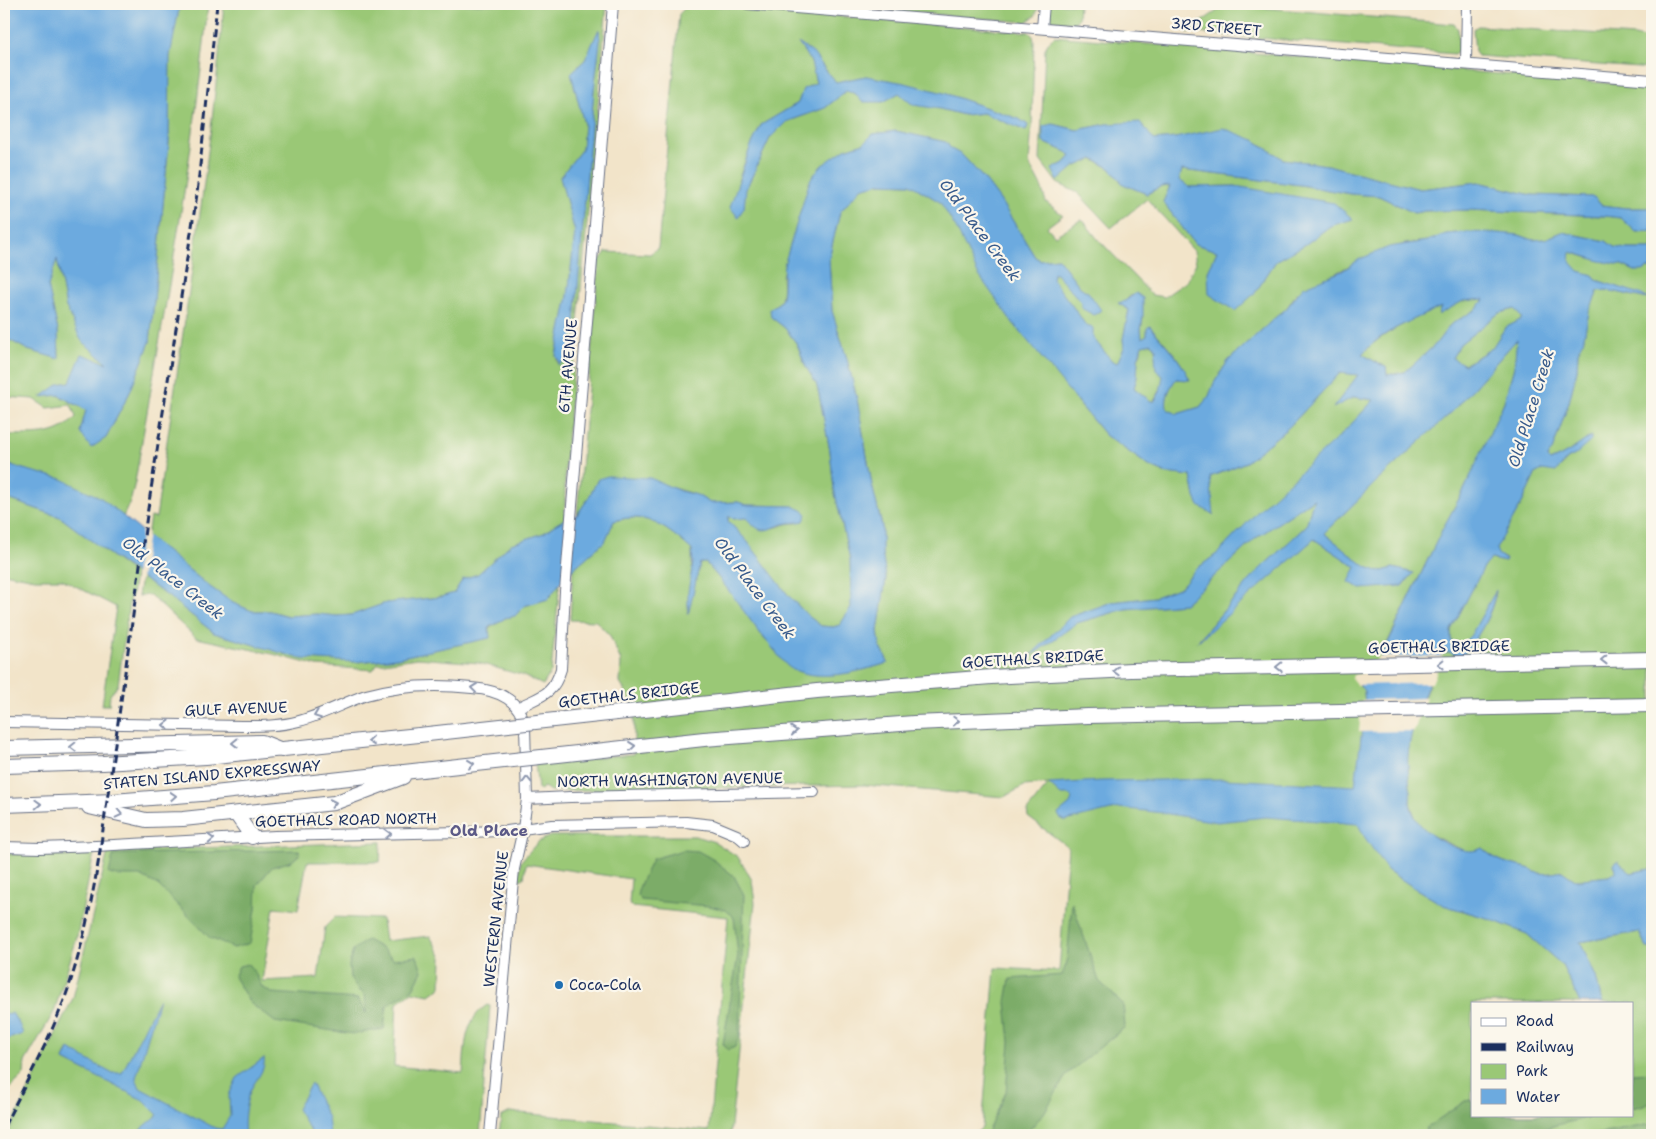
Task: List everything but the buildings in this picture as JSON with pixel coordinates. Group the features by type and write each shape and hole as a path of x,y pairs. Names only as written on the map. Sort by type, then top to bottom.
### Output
{"highway":[{"name":"GOETHALS BRIDGE","path":"419,735 817,691 991,677 1140,670 1652,659"},
{"path":"72,803 133,817 157,820 236,814 334,803 422,770 704,739 914,723 1088,716 1652,705"},
{"name":"STATEN ISLAND EXPRESSWAY","path":"4,766 145,761 282,750 419,735"},
{"path":"4,748 262,742 282,750"},
{"name":"STATEN ISLAND EXPRESSWAY","path":"4,806 214,793 422,770"},
{"path":"236,814 252,837"}],"street":[{"name":"6TH AVENUE","path":"517,708 552,690 561,669 565,591 613,4"},
{"name":"3RD STREET","path":"747,4 1652,80"},
{"path":"1042,28 1044,4"},
{"path":"1466,63 1467,4"},
{"name":"GULF AVENUE","path":"4,722 278,725 310,718 368,695 426,685 449,685 489,690 508,699 517,708"},
{"name":"WESTERN AVENUE","path":"490,1135 514,869 523,829 527,799 525,727 524,720 517,708"},
{"name":"NORTH WASHINGTON AVENUE","path":"527,799 580,796 814,792"},
{"name":"GOETHALS ROAD NORTH","path":"4,847 96,846 252,837 507,831 552,825 696,822 713,824 744,841"}],"green space":[{"path":"180,4 208,4 202,64 176,243 135,482 131,499 123,517 101,498 15,466 4,464 4,435 33,435 52,432 68,424 76,417 71,405 48,408 34,399 4,397 4,337 28,350 59,358 58,331 48,286 57,257 66,307 109,364 70,382 59,384 58,395 86,410 80,432 106,438 130,392 150,342 169,142 169,56"},
{"path":"224,4 607,4 565,463 565,519 544,533 511,544 478,574 463,579 454,593 441,597 386,603 352,615 317,614 288,616 270,611 252,611 233,603 210,587 147,536 150,517 156,518 202,197","holes":["599,30 600,42 594,90 575,322 569,357 558,364 556,355 568,296 575,232 560,177 582,149 584,124 571,73 585,60"]},
{"path":"689,4 1029,32 1033,36 1034,41 1029,164 1041,186 1046,202 1063,215 1047,227 1055,236 1082,219 1096,237 1152,295 1164,297 1186,282 1196,263 1194,251 1147,199 1111,228 1078,193 1057,183 1040,160 1045,49 1054,36 1652,87 1652,208 1626,208 1601,205 1594,197 1531,195 1479,182 1420,189 1327,165 1283,159 1254,140 1175,138 1154,140 1107,124 1077,130 1053,124 1043,142 1067,152 1071,156 1066,162 1055,167 1074,167 1092,159 1110,168 1123,184 1147,194 1160,187 1170,186 1163,202 1195,244 1217,251 1208,272 1255,293 1276,261 1306,244 1330,226 1352,219 1235,186 1189,187 1179,180 1182,170 1300,185 1351,194 1379,196 1414,213 1469,210 1621,217 1636,232 1652,231 1652,249 1614,247 1606,241 1562,232 1545,239 1533,240 1519,235 1468,232 1446,234 1427,241 1404,244 1360,259 1296,294 1286,309 1228,361 1214,383 1209,396 1200,407 1177,414 1167,409 1168,393 1176,379 1189,380 1177,358 1150,326 1143,345 1152,343 1160,356 1163,367 1163,383 1153,402 1134,388 1138,359 1141,352 1143,317 1131,295 1119,304 1129,309 1123,339 1124,348 1117,363 1112,361 1093,338 1079,315 1052,279 1053,274 1056,273 1081,302 1089,293 1080,287 1058,258 1040,260 1035,257 1000,200 962,155 951,149 946,142 896,131 873,134 864,143 845,149 810,180 782,276 781,299 775,305 771,317 785,328 797,344 806,367 816,383 830,451 834,489 850,559 852,607 840,625 833,627 821,626 807,615 788,595 747,541 728,521 729,516 734,519 746,517 758,526 766,528 797,523 793,506 747,505 738,502 710,503 697,495 670,487 598,479 577,515 599,261 606,252 650,254 658,248 679,14","holes":["799,44 815,56 836,82 866,76 944,93 1019,119 1028,125 1026,131 983,113 964,115 940,109 899,93 883,102 846,91 825,108 786,122 770,138 746,189 738,181 761,125 798,103 803,89 816,83 811,62"]},
{"path":"809,4 1040,4 1035,16 1026,22"},
{"path":"1050,4 1079,4 1078,19 1074,23 1051,20 1048,16"},
{"path":"1242,6 1454,24 1458,29 1459,50 1454,54 1186,32 1220,9"},
{"path":"1478,26 1635,36 1652,40 1652,69 1478,56 1475,52 1473,29"},
{"path":"880,183 910,184 940,202 1074,398 1105,435 1149,466 1165,473 1191,476 1195,497 1213,514 1210,477 1246,462 1289,427 1340,373 1359,374 1334,407 1354,397 1374,400 1340,436 1218,553 1195,570 1181,587 1155,597 1112,602 1070,617 1032,655 1077,623 1125,609 1184,604 1256,538 1314,499 1306,526 1259,570 1199,639 1314,539 1356,567 1402,586 1414,573 1393,568 1379,572 1365,566 1324,533 1454,410 1518,338 1514,367 1504,402 1465,488 1443,528 1364,691 1365,705 1356,786 1387,870 1443,905 1487,918 1527,934 1562,965 1580,1002 1471,1002 1471,1116 1634,1116 1634,1002 1602,1002 1596,977 1580,942 1639,932 1647,948 1652,948 1652,1135 973,1135 982,1128 995,968 1059,971 1068,847 1028,817 1027,811 1049,784 1024,786 1004,797 864,785 550,791 543,787 541,790 538,789 535,763 634,754 634,706 620,683 621,661 610,636 596,621 570,620 573,569 605,541 614,521 639,518 656,523 679,538 692,550 688,612 700,563 706,563 729,590 765,640 863,670 888,663 880,647 878,631 886,578 882,552 882,526 872,485 857,399 832,311 829,258 840,212 861,188"},
{"path":"1571,252 1622,265 1635,271 1652,269 1652,869 1631,873 1615,872 1609,876 1575,880 1562,871 1538,873 1528,868 1504,862 1482,848 1475,852 1467,852 1431,835 1417,822 1410,803 1407,758 1413,725 1441,654 1449,652 1461,657 1473,643 1487,618 1496,592 1471,635 1462,644 1451,641 1451,630 1485,565 1491,559 1505,562 1506,559 1497,554 1495,549 1522,503 1536,473 1562,466 1567,459 1575,455 1591,436 1560,456 1549,461 1547,458 1552,451 1569,402 1577,370 1578,352 1583,342 1589,312 1598,291 1607,290 1647,299 1639,294 1596,280 1593,275 1579,271 1569,261"},
{"path":"1486,298 1475,310 1450,325 1435,345 1405,372 1387,375 1386,366 1362,354 1389,332 1441,306 1439,314 1463,301"},
{"path":"1515,309 1522,319 1505,328 1492,348 1464,365 1452,358 1460,344 1499,313"},
{"path":"8,499 60,517 135,574 132,596 130,596 118,685 110,695 109,705 102,705 116,607 62,579 35,579 4,573 4,501"},
{"path":"141,577 214,633 255,645 356,662 397,658 489,638 489,628 505,618 515,616 524,606 548,599 560,583 551,672 543,685 521,675 479,663 417,658 377,664 373,670 317,666 273,654 196,638 150,595 138,596"},
{"path":"550,836 695,836 715,842 738,857 752,880 755,903 730,1135 499,1135 501,1117 510,1112 709,1131 728,917 632,907 629,904 631,879 526,864 524,878 520,880 518,878 521,861 538,842"},
{"path":"381,842 380,862 307,862 298,910 274,907 262,981 318,978 325,927 335,917 382,919 385,941 430,936 442,957 441,987 430,995 412,992 397,1003 394,1066 463,1073 465,1044 470,1027 479,1011 487,1005 490,1006 480,1135 7,1135 73,998 108,851","holes":["68,1050 77,1055 94,1075 64,1060"]},
{"path":"299,850 300,854 292,861 272,867 257,885 256,909 250,943 234,948 210,938 158,885 140,876 109,874 113,856 124,854"},
{"path":"683,850 698,851 714,860 734,876 744,895 739,1036 735,1047 728,1050 723,1044 738,955 734,918 726,910 709,906 641,900 637,896 641,882 652,859"},
{"path":"4,852 94,853 76,941 54,1012 25,1062 24,1075 10,1088 4,1102"},
{"path":"1072,902 1099,981 1123,1004 1125,1027 1067,1074 1044,1113 1025,1135 986,1135 1006,1092 1010,1042 1006,1002 1010,979 1062,975 1067,962"},
{"path":"367,940 383,949 393,959 417,956 422,971 413,989 387,1005 384,1029 353,1034 275,1022 250,1003 234,977 239,966 248,964 262,987 272,993 358,999 366,1013 365,995 350,978 349,965 353,950"},
{"path":"1652,1072 1652,1103 1634,1108 1634,1073"},
{"path":"1471,1100 1471,1116 1595,1116 1523,1135 1426,1135 1426,1128 1465,1101"},
{"path":"1652,1124 1652,1135 1593,1135"}],"water":[{"path":"9,4 180,4 170,56 169,142 150,342 130,392 106,438 91,448 80,432 86,410 59,395 41,397 59,384 70,382 82,354 107,363 81,340 66,307 57,259 48,286 58,331 59,359 28,350 4,337 4,15"},
{"path":"599,29 600,42 594,90 575,322 569,358 558,365 559,361 556,356 568,296 575,232 560,177 582,149 584,124 571,73 585,60"},
{"path":"798,43 813,53 836,82 866,76 944,93 1019,119 1028,125 1026,131 983,113 964,115 913,105 899,93 883,102 862,102 855,93 846,91 825,108 786,122 770,138 746,189 744,208 738,217 730,207 750,148 761,125 798,103 803,89 816,83 811,62"},
{"path":"1140,122 1154,140 1175,138 1223,128 1254,140 1283,159 1327,165 1420,189 1479,182 1531,195 1594,197 1601,205 1626,208 1652,208 1652,231 1636,232 1621,218 1605,216 1469,210 1414,213 1379,196 1351,194 1300,185 1182,170 1179,180 1189,187 1235,186 1334,203 1353,219 1330,226 1306,244 1276,261 1255,293 1235,311 1209,294 1208,272 1217,251 1195,244 1163,202 1170,186 1160,187 1147,194 1123,184 1110,168 1093,159 1074,167 1058,181 1052,169 1066,162 1071,156 1067,152 1043,142 1043,126 1053,124 1077,130 1107,124"},
{"name":"Old Place Creek","path":"896,131 946,142 951,149 962,155 1000,200 1035,257 1040,260 1058,258 1080,287 1089,293 1101,310 1094,315 1081,308 1081,302 1056,273 1053,274 1052,279 1086,326 1093,328 1093,338 1112,361 1117,363 1124,348 1123,339 1129,310 1118,303 1125,301 1136,293 1143,298 1142,338 1147,335 1147,328 1150,326 1177,358 1190,380 1176,379 1168,393 1167,409 1177,414 1200,407 1209,396 1214,383 1228,361 1286,309 1303,287 1342,271 1360,259 1389,247 1427,241 1446,234 1468,232 1519,235 1533,240 1545,239 1562,232 1606,241 1614,247 1652,249 1652,269 1648,268 1643,271 1635,271 1622,265 1600,261 1571,252 1570,261 1579,271 1593,275 1596,280 1640,294 1649,299 1607,290 1598,291 1589,312 1583,342 1578,352 1577,370 1569,402 1552,451 1547,458 1550,461 1561,456 1591,436 1591,441 1575,455 1567,459 1556,472 1542,470 1536,473 1522,503 1496,549 1498,554 1506,560 1505,562 1491,559 1485,565 1451,630 1451,641 1462,644 1471,635 1496,590 1488,617 1473,642 1461,657 1449,652 1441,654 1416,717 1408,756 1411,809 1421,826 1437,839 1467,851 1482,848 1487,853 1504,862 1528,868 1534,872 1549,873 1562,871 1575,880 1609,876 1615,872 1614,864 1618,861 1631,873 1652,869 1652,948 1647,948 1639,932 1580,942 1596,977 1602,1002 1580,1002 1562,965 1527,934 1487,918 1443,905 1387,870 1358,824 1266,817 1217,822 1119,808 1066,821 1060,818 1058,814 1070,804 1072,799 1070,795 1061,795 1049,784 1101,781 1224,779 1355,786 1365,705 1364,691 1354,678 1374,672 1443,528 1465,488 1504,402 1514,367 1517,339 1454,410 1324,533 1365,566 1379,572 1393,568 1414,573 1402,586 1361,589 1349,582 1356,567 1314,539 1196,643 1259,570 1306,526 1314,499 1256,538 1184,604 1125,609 1077,623 1028,658 1070,617 1112,602 1155,597 1181,587 1195,570 1218,553 1264,505 1340,436 1374,400 1354,397 1333,408 1358,375 1340,373 1289,427 1246,462 1210,477 1214,515 1199,506 1195,497 1191,476 1165,473 1149,466 1105,435 1013,323 978,274 956,228 940,202 910,184 880,183 861,188 840,212 829,258 832,311 857,399 872,485 882,526 882,552 886,578 878,631 880,647 888,663 864,670 826,675 813,675 790,668 706,563 700,563 688,615 688,592 693,563 692,550 656,523 639,518 614,521 605,541 573,569 548,599 524,606 515,616 505,618 489,627 490,638 397,658 356,662 302,659 214,633 169,597 60,517 8,499 4,501 4,464 62,479 101,498 210,587 233,603 252,611 270,611 288,616 317,614 337,616 352,615 386,603 441,597 454,593 463,579 478,574 511,544 544,533 565,519 577,515 598,479 608,476 650,478 680,491 697,495 710,503 738,502 747,505 793,506 802,510 807,514 804,521 786,523 764,530 756,527 746,518 734,519 729,516 728,521 747,541 788,595 807,615 821,626 833,627 840,625 851,607 850,559 834,489 830,451 819,394 816,383 806,367 797,344 785,328 771,317 770,309 782,299 784,265 810,180 821,166 845,149 864,143 873,134","holes":["1485,299 1475,310 1450,325 1435,345 1405,372 1387,375 1386,366 1362,354 1388,332 1441,307 1438,315 1463,301","1515,309 1522,319 1505,328 1492,348 1465,365 1452,358 1460,344 1499,313","1152,343 1157,349 1155,354 1156,370 1163,376 1160,392 1154,402 1134,388 1142,345"]},
{"path":"159,999 136,1078 140,1088 215,1128 222,1129 230,1116 229,1095 237,1078 264,1058 264,1066 247,1100 244,1118 245,1135 171,1135 171,1129 151,1135 127,1135 139,1131 158,1115 143,1100 64,1060 69,1049 111,1073 122,1073"},
{"path":"12,1013 23,1034 8,1039 4,1038 4,1014"},
{"path":"311,1083 328,1118 330,1135 313,1135 297,1109"}],"pier":[{"path":"142,529 148,533 141,580 135,576"},
{"path":"1443,656 1432,683 1357,685 1352,679 1353,675 1372,670 1378,657"},
{"path":"1426,698 1414,731 1359,732 1362,700"}],"railway":[{"path":"4,1126 40,1056 59,1013 78,956 92,898 147,515 197,194 217,4"}],"place":[{"name":"Coca-Cola","path":"559,985"}],"district":[{"name":"Old Place","path":"489,830"}]}
